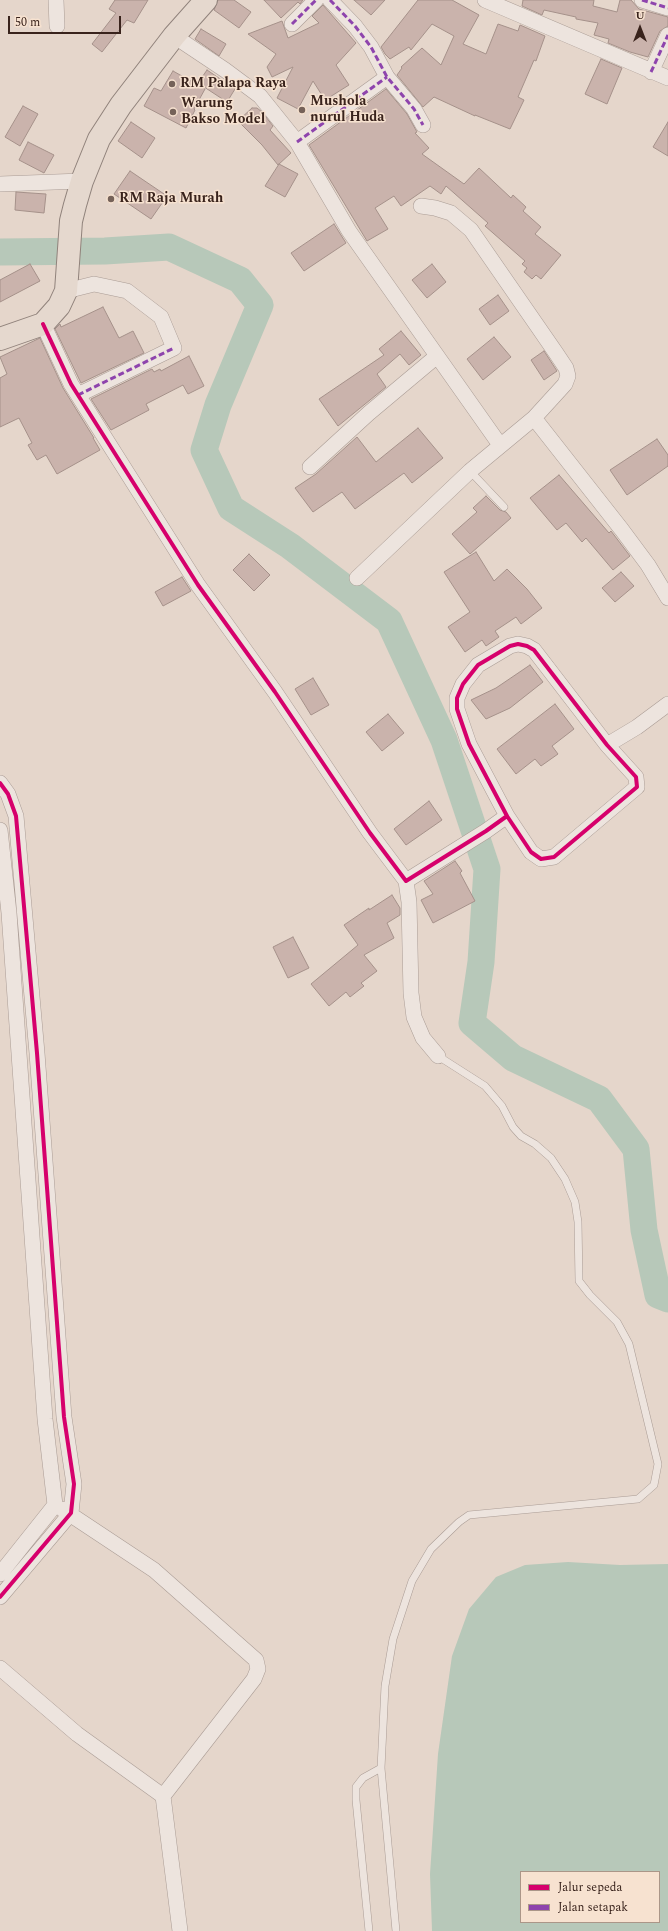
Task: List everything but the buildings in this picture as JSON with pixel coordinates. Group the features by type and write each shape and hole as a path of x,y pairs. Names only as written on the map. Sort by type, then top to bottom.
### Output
{"main road":[{"path":"0,339 43,324 59,306 66,283 71,221 82,181 99,139 121,105 174,36 206,0"}],"street":[{"path":"56,0 57,26"},
{"path":"292,24 316,0"},
{"path":"330,0 355,26 371,47 387,77 409,103 423,125"},
{"path":"485,0 668,78"},
{"path":"642,0 668,8"},
{"path":"651,72 668,35"},
{"path":"174,36 225,70 260,96 297,142 349,231 500,445"},
{"path":"297,142 387,77"},
{"path":"0,184 82,181"},
{"path":"357,578 470,471 534,418 565,384 568,376 566,368 471,230 451,213 435,208 421,206"},
{"path":"66,283 94,284 127,291 161,317 174,348 78,395"},
{"path":"43,324 78,395 198,585 274,692 370,833 406,881 409,902 411,994 414,1017 423,1038 438,1056"},
{"path":"310,467 369,413 437,356"},
{"path":"534,418 622,530 648,565 668,598"},
{"path":"518,644 527,646 534,650 608,745 636,777 637,787 554,857 541,859 531,852 507,816 469,744 457,709 457,698 463,684 478,665 510,646 518,644"},
{"path":"608,745 637,727 668,704"},
{"path":"0,783 8,794 16,816 37,1054 64,1417 74,1484 71,1513 0,1598"},
{"path":"406,881 486,831 507,816"},
{"path":"0,830 7,882 45,1419 55,1505 0,1574"},
{"path":"19,1053 37,1054"},
{"path":"45,1419 64,1417"},
{"path":"55,1505 71,1513 154,1570 256,1660 258,1669 254,1679 163,1796 180,1931"},
{"path":"0,1668 76,1734 163,1796"}],"lane":[{"path":"470,471 504,507"},
{"path":"396,1931 381,1768 385,1686 394,1639 412,1581 431,1549 459,1522 469,1515 638,1499 654,1485 658,1464 629,1344 617,1322 600,1303 590,1295 579,1281 578,1222 575,1202 565,1179 551,1158 535,1144 521,1136 513,1127 502,1106 485,1086 438,1056"},
{"path":"369,1931 356,1787 363,1778 381,1768"}],"shaded area":[{"path":"568,1562 620,1565 668,1564 668,1931 432,1931 430,1874 438,1754 452,1656 469,1609 496,1577 525,1565"}],"waterway":[{"path":"0,252 105,251 169,247 240,280 260,305 218,405 204,450 231,508 290,546 389,621 444,740 487,869 481,962 472,1023 513,1058 599,1099 636,1149 644,1230 658,1295 668,1299"}],"marked path":[{"path":"292,24 316,0"},
{"path":"330,0 355,26 371,47 387,77 414,109 423,125"},
{"path":"642,0 668,8"},
{"path":"651,72 668,35"},
{"path":"297,142 387,77"},
{"path":"78,395 174,348"}],"cycle path":[{"path":"43,324 71,384 198,585 275,692 370,833 406,881 486,831 507,816 531,852 541,859 554,857 637,787 636,777 607,745 534,650 527,646 518,644 510,646 478,665 463,684 457,698 457,709 469,744 507,816"},
{"path":"0,783 8,794 16,816 37,1053 64,1417 74,1484 71,1513 0,1597"}],"place":[{"name":"RM Palapa Raya","path":"172,84"},
{"name":"Mushola nurul Huda","path":"302,110"},
{"name":"Warung Bakso Model","path":"173,112"},
{"name":"RM Raja Murah","path":"111,199"}]}
